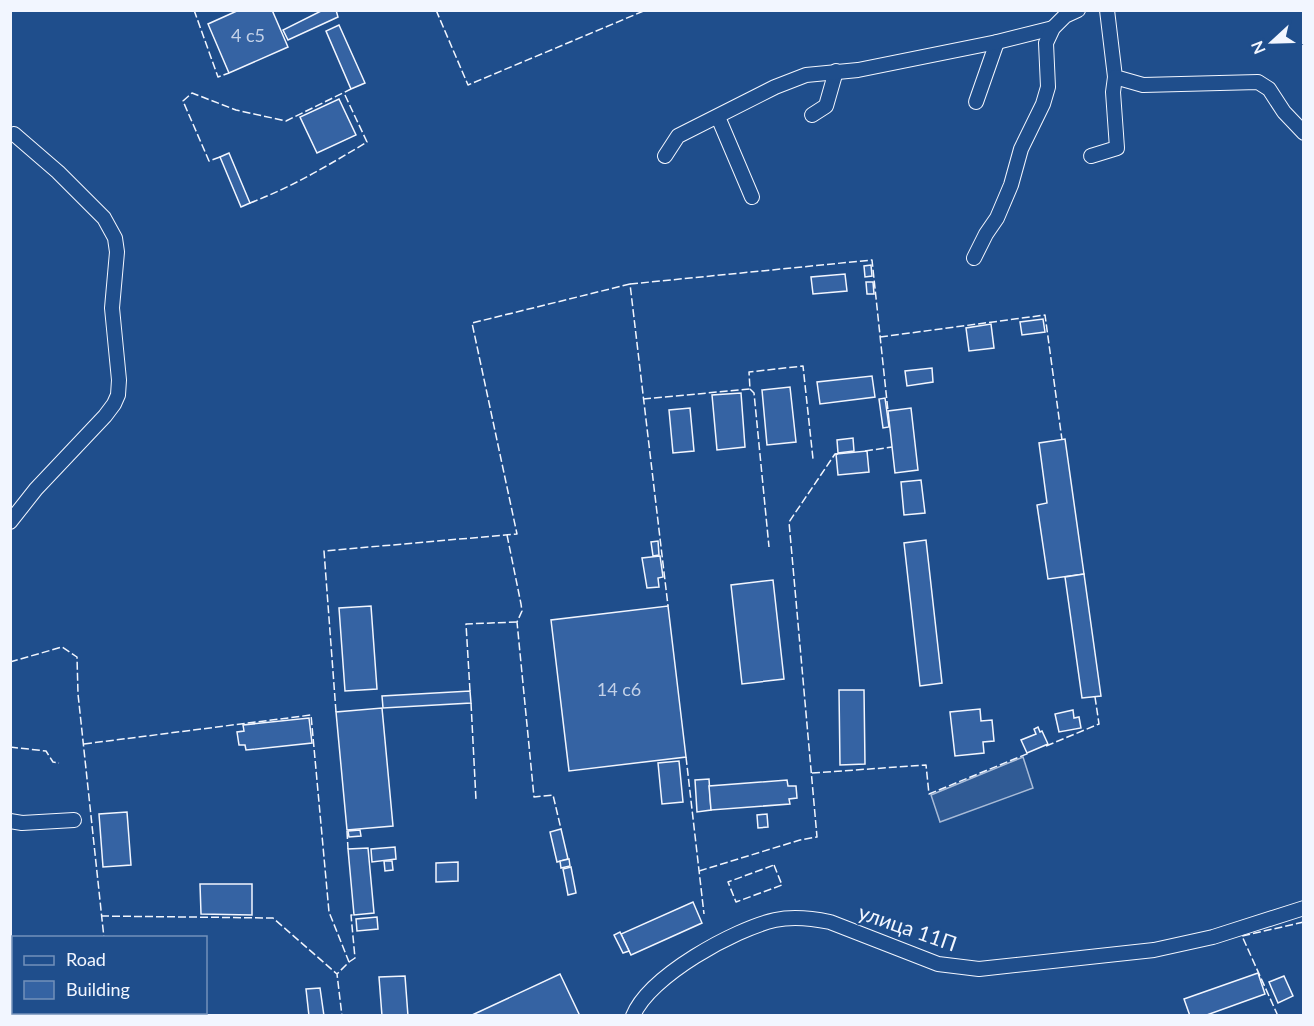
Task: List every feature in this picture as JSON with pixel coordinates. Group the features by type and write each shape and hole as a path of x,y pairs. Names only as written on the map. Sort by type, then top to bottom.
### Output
{"street":[{"path":"974,258 997,218 1011,185 1021,149 1043,104 1048,87 1046,43 1053,28 1065,16 1078,10"},
{"path":"1091,156 1118,148 1113,92 1115,77 1107,10"},
{"path":"665,156 678,136 776,87 806,75 858,70 997,42 1053,28"},
{"path":"976,102 997,42"},
{"path":"812,115 826,106 836,71"},
{"path":"1115,77 1143,85 1258,82 1269,89 1284,112 1304,134"},
{"path":"718,117 752,197"},
{"path":"10,522 36,489 105,416 118,394 119,380 112,308 117,252 111,228 58,172 12,136"},
{"path":"10,821 22,823 74,820"},
{"name":"улица 11П","path":"633,1016 642,999 682,966 740,932 777,919 812,918 830,922 938,964 979,969 1154,950 1213,937 1304,908"}],"shaded area":[{"path":"1023,757 1033,788 940,822 931,795"}],"building":[{"path":"239,10 272,10 288,47 229,73 208,24"},
{"path":"323,10 336,10 338,17 288,40 283,30"},
{"path":"339,25 365,83 351,89 326,31"},
{"path":"339,99 356,135 317,153 300,117"},
{"path":"229,153 250,203 241,207 220,157"},
{"path":"871,265 872,276 865,277 864,266"},
{"path":"845,274 847,291 813,294 811,277"},
{"path":"866,282 873,282 874,294 867,294"},
{"path":"1043,319 1045,332 1022,335 1020,322"},
{"path":"991,324 994,348 969,351 966,328"},
{"path":"932,368 933,382 907,386 905,371"},
{"path":"872,376 875,397 820,404 817,382"},
{"path":"790,387 796,442 767,445 762,390"},
{"path":"741,393 745,447 717,450 712,395"},
{"path":"885,398 889,427 883,428 879,399"},
{"path":"690,408 694,451 673,453 669,410"},
{"path":"911,408 918,470 895,473 888,411"},
{"path":"853,438 854,451 838,453 837,440"},
{"path":"1065,439 1084,574 1048,579 1037,505 1047,503 1039,443"},
{"path":"867,451 869,472 838,475 836,454"},
{"path":"921,480 925,513 904,515 901,482"},
{"path":"926,540 942,683 920,686 904,543"},
{"path":"658,541 659,555 653,556 651,542"},
{"path":"660,556 663,577 658,578 659,587 647,588 642,558"},
{"path":"1084,574 1101,696 1082,698 1065,577"},
{"path":"773,580 784,679 742,684 731,585"},
{"path":"371,606 377,689 345,691 339,608"},
{"path":"668,606 686,757 569,771 551,620"},
{"path":"839,690 864,690 865,764 840,765"},
{"path":"470,691 471,703 383,708 382,696"},
{"path":"382,708 393,826 347,830 336,712"},
{"path":"980,709 981,721 992,720 994,741 983,742 984,753 955,756 950,712"},
{"path":"1073,710 1074,718 1079,717 1081,728 1059,732 1055,714"},
{"path":"309,718 312,743 246,750 245,745 239,745 237,732 244,731 243,725"},
{"path":"1038,727 1048,744 1027,753 1021,740 1036,734 1034,729"},
{"path":"679,761 683,802 662,804 658,763"},
{"path":"709,779 711,810 697,812 695,780"},
{"path":"787,780 788,786 796,786 797,798 789,799 790,804 711,810 709,786"},
{"path":"127,812 131,865 103,867 99,814"},
{"path":"767,814 768,827 758,828 757,815"},
{"path":"561,829 568,859 557,862 550,832"},
{"path":"360,830 361,836 349,837 348,831"},
{"path":"395,847 396,859 372,862 371,849"},
{"path":"368,848 374,913 354,915 348,849"},
{"path":"569,859 570,866 561,868 560,861"},
{"path":"384,861 392,861 393,870 385,871"},
{"path":"458,862 458,881 436,882 436,863"},
{"path":"571,867 576,893 568,895 563,869"},
{"path":"200,884 252,884 252,915 201,914"},
{"path":"693,902 702,923 631,955 621,934"},
{"path":"377,917 378,929 357,931 356,919"},
{"path":"620,932 629,951 623,953 614,935"},
{"path":"1258,973 1265,994 1204,1016 1190,1016 1184,999"},
{"path":"560,974 580,1016 470,1016"},
{"path":"405,976 408,1016 382,1016 379,977"},
{"path":"1284,976 1293,996 1278,1003 1269,982"},
{"path":"320,988 324,1016 309,1016 306,989"}],"fence":[{"path":"194,10 218,77 229,73"},
{"path":"436,10 468,85 646,10"},
{"path":"220,157 209,161 183,101 192,93 236,110 286,121 351,89"},
{"path":"250,203 295,183 367,142 344,93"},
{"path":"630,284 872,260 888,411"},
{"path":"336,712 324,551 517,534 472,323 630,284 668,606"},
{"path":"880,337 1045,315 1062,440"},
{"path":"643,399 750,389 749,372 803,366 813,459"},
{"path":"750,389 754,393 769,547"},
{"path":"865,451 892,447"},
{"path":"699,871 800,840 817,837 789,522 835,454 838,454"},
{"path":"507,535 522,611 517,622 534,797 553,795 561,829"},
{"path":"470,691 466,624 517,622"},
{"path":"10,662 62,647 77,657 78,694 104,936"},
{"path":"1046,746 1099,724 1095,697"},
{"path":"471,703 476,800"},
{"path":"84,744 311,715 329,912 349,962 337,974"},
{"path":"10,747 46,751 53,762 59,763"},
{"path":"812,773 926,765 929,794 1029,753"},
{"path":"686,757 704,914"},
{"path":"347,831 348,849"},
{"path":"774,865 782,885 736,902 728,882 774,865"},
{"path":"349,962 355,958 351,915 354,915"},
{"path":"101,916 273,918 337,974 342,1016"},
{"path":"1278,1016 1242,936 1304,922"}]}
